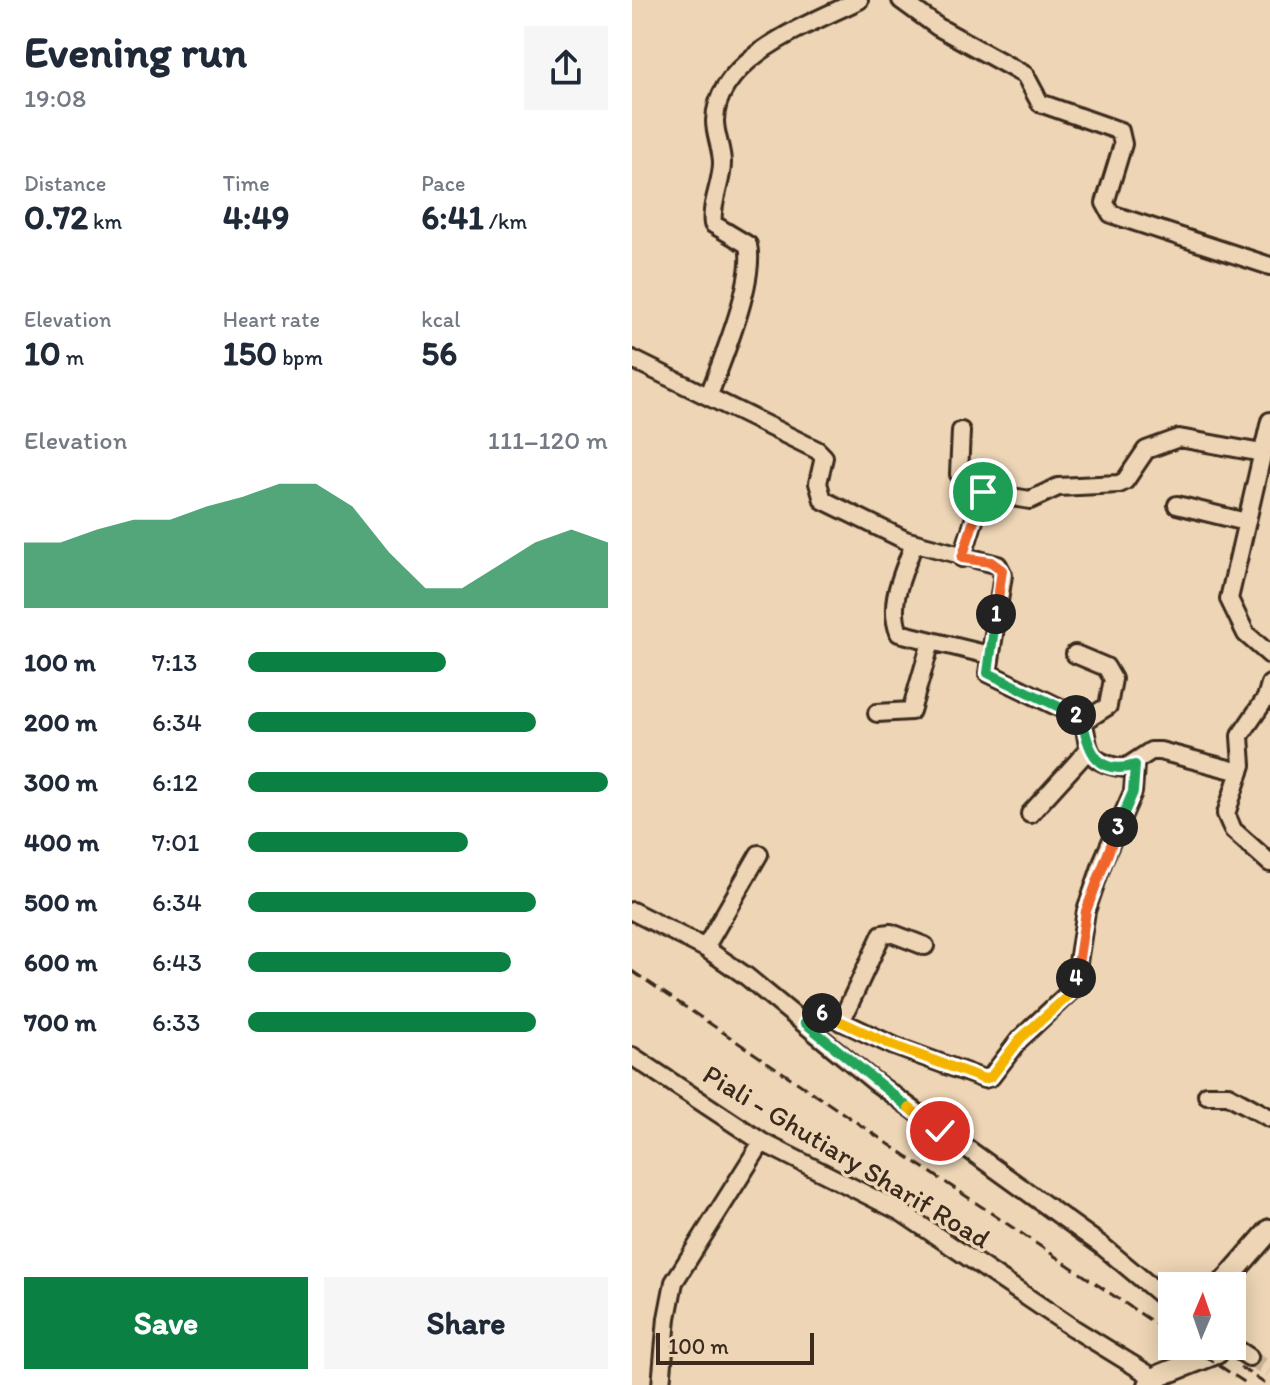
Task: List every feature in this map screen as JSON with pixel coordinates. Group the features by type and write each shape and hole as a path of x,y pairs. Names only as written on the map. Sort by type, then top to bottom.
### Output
{"main road":[{"path":"1233,1272 1270,1230"},
{"path":"1153,1382 1202,1360"}],"street":[{"path":"709,395 736,323 750,259 748,245 713,224 722,162 715,124 717,108 736,73 766,46 859,0"},
{"path":"901,0 938,27 1025,75 1031,81 1040,103 1120,131 1123,144 1105,203 1111,214 1270,266"},
{"path":"632,359 817,450 824,457 818,483 823,500 914,543 962,558 991,562 1002,570 987,668 992,678 1083,722"},
{"path":"1270,421 1230,590 1230,607 1246,634 1270,655"},
{"path":"961,431 959,474 983,492 1030,500 1058,487 1119,484 1125,481 1146,450 1179,438 1262,453"},
{"path":"962,558 983,492"},
{"path":"1177,505 1246,522"},
{"path":"914,543 897,590 896,623 902,635 989,655"},
{"path":"877,713 911,711 931,642"},
{"path":"1075,654 1106,667 1113,679 1108,706 1083,722"},
{"path":"1270,684 1266,698 1240,736 1240,772 1226,814 1229,823 1270,863"},
{"path":"1083,722 1093,756 1115,767 1135,765 1155,751 1240,772"},
{"path":"1030,814 1089,749"},
{"path":"805,1023 816,1011 909,1052 984,1079 991,1077 1020,1039 1074,988 1086,911 1133,792 1135,765"},
{"path":"705,948 759,854"},
{"path":"632,911 705,948 805,1023 875,1082 1101,1245 1158,1292"},
{"path":"841,1022 882,934 891,933 925,946"},
{"name":"Piali - Ghutiary Sharif Road","path":"632,1056 769,1146 901,1212 1153,1382"},
{"path":"1207,1095 1228,1095 1270,1118"},
{"path":"661,1385 667,1318 674,1282 769,1146"}],"tunnel":[{"path":"1249,1357 1270,1370"}],"railway":[{"path":"632,971 1158,1326"},
{"path":"1211,1360 1249,1385"},
{"path":"1240,1367 1267,1385"}],"route":[{"path":"940,1131 805,1023 813,1011 819,1011 894,1046 984,1079 991,1077 1030,1028 1074,988 1086,911 1104,858 1128,806 1136,777 1135,765 1115,767 1093,756 1086,746 1083,722 1077,716 992,678 988,673 1002,570 991,562 962,558 983,492"}]}
